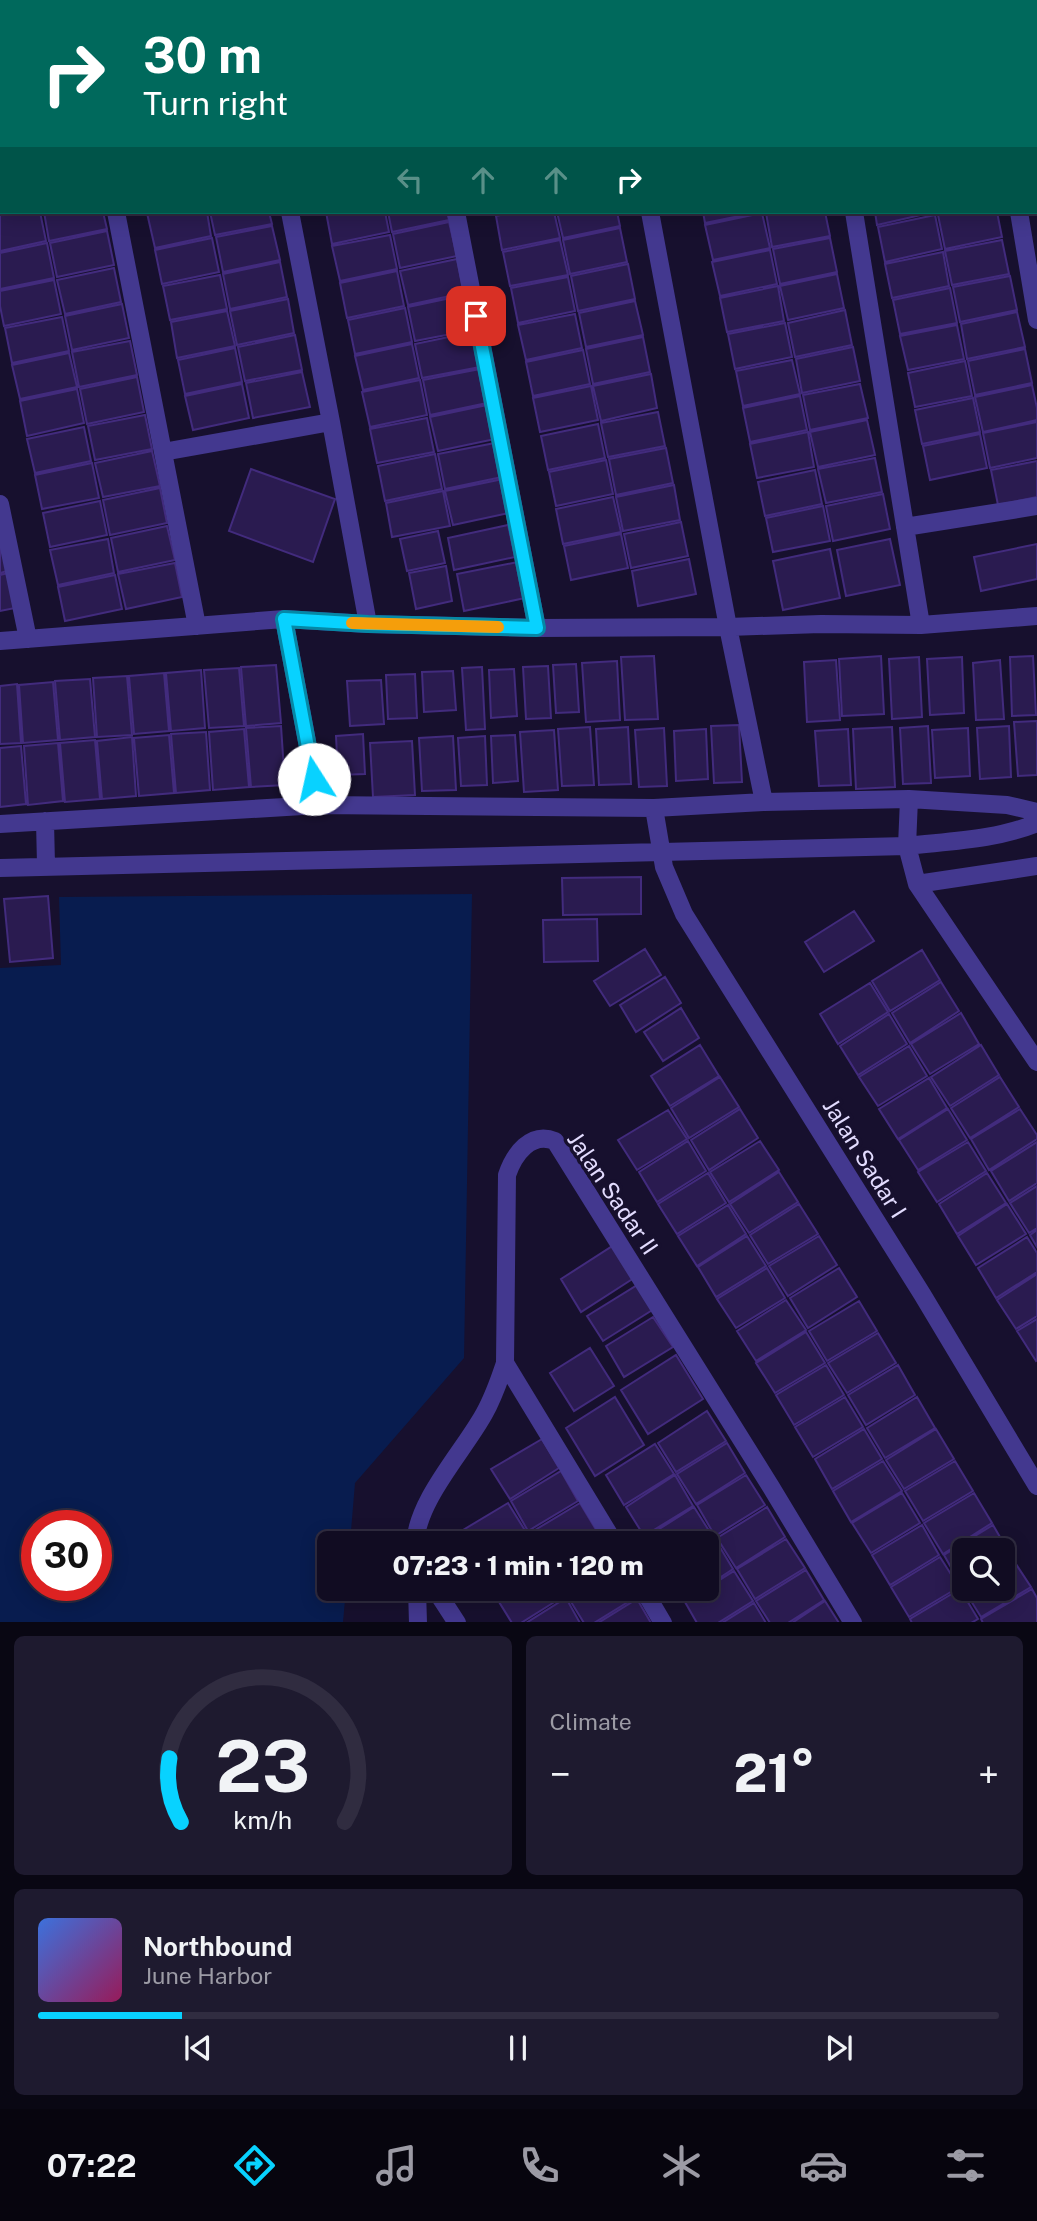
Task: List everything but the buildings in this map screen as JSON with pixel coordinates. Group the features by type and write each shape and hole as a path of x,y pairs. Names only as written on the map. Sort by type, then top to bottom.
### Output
{"street":[{"path":"116,214 197,626"},
{"path":"290,214 368,624"},
{"path":"456,214 537,628"},
{"path":"650,214 728,627 764,802"},
{"path":"854,214 921,625"},
{"path":"1019,214 1037,320"},
{"path":"163,452 331,422"},
{"path":"0,504 28,639"},
{"path":"905,527 1037,506"},
{"path":"0,641 284,619 537,628 921,625 1037,616"},
{"path":"284,619 319,806"},
{"path":"909,799 907,846 917,884 1037,1062"},
{"path":"0,824 319,806 654,808 764,802 909,799 1007,805 1037,812"},
{"name":"Jalan Sadar I","path":"654,808 664,867 684,914 922,1294 1037,1486"},
{"path":"45,821 46,865"},
{"path":"0,868 907,846 996,836 1037,823"},
{"path":"917,884 1037,866"},
{"name":"Jalan Sadar II","path":"417,1531 419,1521 483,1415 498,1384 505,1363 506,1175 522,1148 540,1138 548,1139 555,1141 772,1487 853,1622"},
{"path":"505,1363 607,1531"},
{"path":"417,1601 418,1622"},
{"path":"443,1601 457,1622"},
{"path":"650,1601 663,1622"}],"water":[{"path":"472,894 464,1358 355,1483 351,1531 317,1531 317,1601 345,1601 343,1622 0,1622 0,968 61,965 59,897"}],"slow traffic":[{"path":"352,623 498,627"}],"route":[{"path":"314,779 284,619 537,628 476,316"}]}
